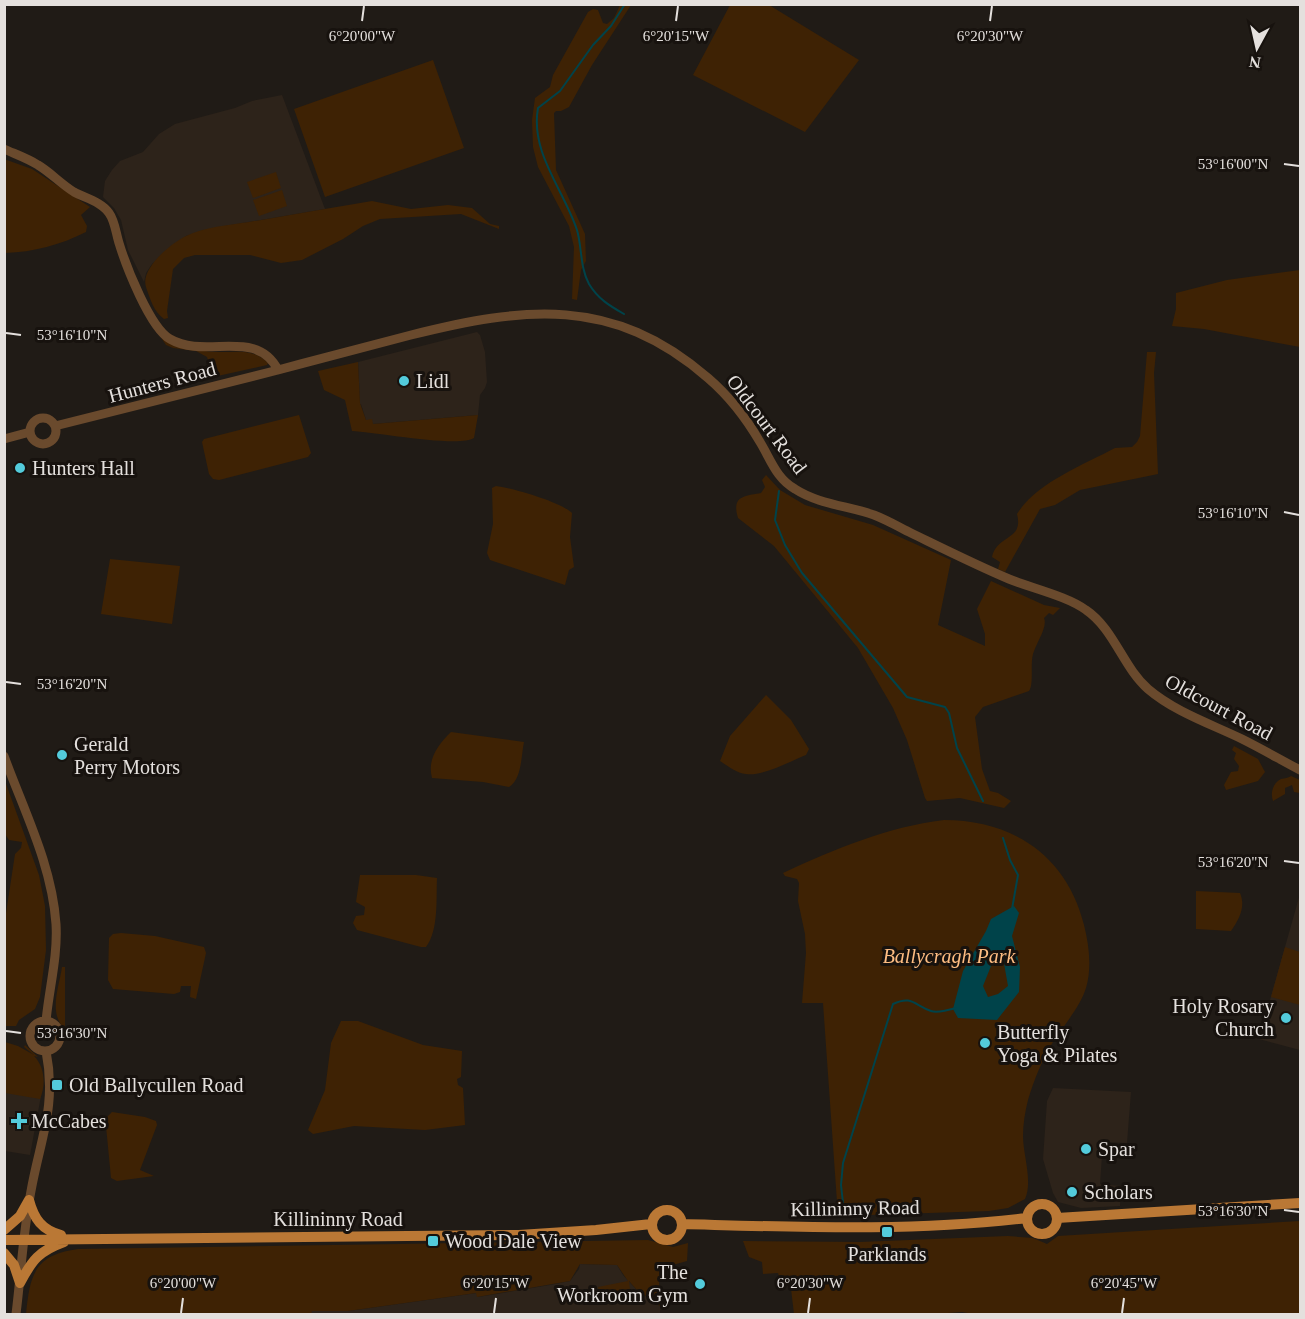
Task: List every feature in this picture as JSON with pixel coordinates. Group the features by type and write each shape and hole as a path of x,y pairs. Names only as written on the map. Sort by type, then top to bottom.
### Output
{"main road":[{"path":"4,1230 20,1216 29,1200"},
{"path":"29,1200 33,1214 41,1226 51,1233 73,1239"},
{"path":"1027,1218 1030,1227 1038,1233 1043,1233 1054,1227 1057,1218 1300,1203"},
{"name":"Killininny Road","path":"4,1240 519,1235 651,1224 657,1212 667,1209 676,1212 682,1224 863,1227 986,1223 1027,1218 1028,1213 1035,1206 1045,1204 1053,1209 1057,1218"},
{"path":"651,1224 655,1235 664,1240 678,1235 682,1224"},
{"path":"20,1282 29,1266 46,1248 73,1239"},
{"path":"4,1253 14,1265 20,1282"}],"street":[{"path":"4,149 39,165 64,185 104,207 111,214 119,244 144,304 157,327 170,339 197,347 256,348 267,355 278,370"},
{"name":"Oldcourt Road","path":"278,370 435,329 518,314 567,314 606,322 632,331 674,352 718,387 737,407 760,443 771,466 793,489 876,516 1007,578 1086,609 1108,633 1139,680 1150,690 1178,709 1300,770"},
{"name":"Hunters Road","path":"56,426 278,370"},
{"name":"Hunters Road","path":"41,418 51,420 56,426 54,438 46,443 34,440 30,432 32,424 41,418"},
{"name":"Hunters Road","path":"4,439 30,432"},
{"path":"4,756 52,888 56,946 46,1021"},
{"path":"46,1021 55,1024 60,1036 58,1045 46,1051 36,1048 30,1040 30,1034 37,1023 46,1021"},
{"path":"16,1314 29,1200 48,1112 49,1072 46,1051"}],"shaded area":[{"path":"282,95 325,209 214,228 186,236 152,264 146,273 144,282 128,250 121,220 114,208 103,197 105,181 112,170 120,161 143,152 159,134 175,124 235,108 252,101"},
{"path":"477,332 485,352 487,382 480,395 478,415 373,424 366,420 360,404 358,362"},
{"path":"1300,894 1300,1050 1259,1039"},
{"path":"1053,1088 1131,1092 1127,1143 1103,1142 1100,1184 1121,1186 1120,1206 1081,1208 1058,1202 1043,1159 1047,1101"},
{"path":"4,1090 41,1096 30,1155 5,1151"},
{"path":"580,1264 617,1265 636,1289 660,1306 660,1314 311,1314 311,1311 348,1311 477,1293 478,1297 550,1285 570,1281"}],"green space":[{"path":"620,5 631,5 592,65 569,107 554,113 556,170 585,234 586,261 581,270 577,300 572,299 574,247 569,226 538,167 533,147 532,120 535,98 550,87 553,75 588,12 593,9 598,10 603,23 607,24 614,18"},
{"path":"730,5 769,5 859,60 805,132 693,75"},
{"path":"433,60 464,148 325,197 294,109"},
{"path":"4,159 32,169 90,207 81,215 87,226 86,232 47,247 5,253"},
{"path":"276,172 281,188 253,198 247,182"},
{"path":"282,190 287,206 259,216 253,200"},
{"path":"372,201 411,209 448,205 472,208 490,224 499,226 499,229 461,214 380,219 302,260 281,263 250,255 195,255 184,258 173,269 168,318 164,319 153,305 146,287 147,273 165,251 186,236 201,230"},
{"path":"1300,270 1300,347 1204,329 1172,326 1176,309 1176,293 1227,280"},
{"path":"160,336 205,351 247,352 261,357 268,363 213,377 207,357 196,351 166,345"},
{"path":"1147,352 1156,352 1154,373 1158,474 1080,490 1055,505 1040,509 1005,572 998,569 1000,562 992,557 999,544 1017,529 1017,514 1025,503 1061,476 1115,448 1132,447 1137,442 1140,436"},
{"path":"358,362 360,403 366,420 372,419 373,424 478,415 474,438 452,441 352,431 345,400 324,390 318,371"},
{"path":"299,415 311,453 308,457 219,480 213,479 209,474 202,442 204,439"},
{"path":"766,475 780,490 805,505 873,525 951,560 938,625 985,646 985,634 977,609 991,581 1044,605 1060,608 1053,615 1049,613 1044,618 1043,630 1033,654 1029,691 983,707 975,717 982,769 990,791 1011,801 1004,808 960,798 927,801 907,740 893,708 858,648 774,546 738,518 736,510 738,501 745,496 761,493 765,487 762,480"},
{"path":"496,486 547,500 572,513 570,537 574,567 569,570 565,585 490,560 487,553 493,524 492,488"},
{"path":"110,559 180,566 172,624 101,614"},
{"path":"766,695 791,720 809,749 806,755 768,771 752,774 739,772 720,761 730,736"},
{"path":"451,732 524,742 519,773 513,783 509,787 483,782 432,778 432,759"},
{"path":"1234,746 1258,759 1265,772 1258,781 1226,790 1224,785 1231,772 1238,771 1239,766 1234,759 1236,753 1232,750"},
{"path":"1291,776 1300,780 1300,793 1294,792 1292,785 1285,788 1285,794 1273,801 1272,792 1276,783"},
{"path":"5,781 39,875 45,906 46,950 40,997 35,1009 19,1020 16,1026 4,1026 5,920 15,854 21,848 22,842 9,840 5,834"},
{"name":"Ballycragh Park","path":"944,820 993,827 1014,835 1034,847 1050,861 1065,879 1084,925 1089,956 1086,988 1076,1009 1045,1056 1028,1100 1023,1132 1028,1176 1025,1199 1008,1208 989,1211 838,1216 823,1003 802,1003 806,953 805,934 798,901 799,883 797,879 785,876 783,873 862,840 902,828"},
{"path":"360,875 416,875 437,878 435,923 426,947 357,930 353,923 356,916 364,915 365,907 356,902"},
{"path":"1196,891 1240,893 1242,908 1231,931 1196,929"},
{"path":"113,934 155,936 204,947 206,953 196,999 190,997 191,986 181,986 180,992 174,994 113,989 108,980 109,938"},
{"path":"1285,947 1300,952 1300,1005 1271,997"},
{"path":"62,967 65,967 65,1029 57,1016 56,1008"},
{"path":"341,1021 358,1021 423,1045 462,1051 461,1077 457,1079 458,1085 463,1088 465,1125 425,1130 354,1126 313,1134 308,1130 325,1090 331,1043"},
{"path":"5,1042 34,1055 24,1047 25,1045 38,1057 34,1056 38,1060 43,1076 40,1099 5,1093"},
{"path":"112,1112 156,1121 157,1125 140,1170 154,1176 117,1181 111,1178 106,1118"},
{"path":"1300,1221 1300,1314 973,1314 962,1312 794,1314 790,1280 780,1279 778,1273 763,1274 762,1262 749,1257 743,1241 860,1242 1008,1236 1033,1238 1047,1244 1058,1236"},
{"path":"648,1240 673,1247 688,1243 687,1261 669,1266 659,1279 660,1306 636,1289 629,1281 631,1298 601,1304 598,1287 628,1281 617,1265 580,1264 570,1281 477,1297 476,1293 348,1311 312,1311 311,1314 26,1314 30,1288 37,1269 52,1256 78,1249"}],"water":[{"path":"1014,906 1019,913 1012,936 1020,967 1019,992 997,1020 958,1018 953,1009 963,971 991,919","holes":["995,956 1003,958 1008,986 998,994 988,997 983,986"]}],"waterway":[{"path":"624,314 600,298 586,278 577,230 543,156 537,125 538,108 560,91 593,45 611,26 625,4"},
{"path":"779,491 775,520 785,545 802,573 907,697 945,707 949,713 957,748 983,801"},
{"path":"1003,838 1018,875 1012,909"},
{"path":"844,1212 841,1185 843,1163 893,1004 905,1000 934,1012 956,1008"}],"place":[{"name":"Lidl","path":"404,381"},
{"name":"Hunters Hall","path":"20,468"},
{"name":"Gerald Perry Motors","path":"62,755"},
{"name":"Holy Rosary Church","path":"1286,1018"},
{"name":"Butterfly Yoga & Pilates","path":"985,1043"},
{"name":"Old Ballycullen Road","path":"57,1085"},
{"name":"McCabes","path":"19,1121"},
{"name":"Spar","path":"1086,1149"},
{"name":"Scholars","path":"1072,1192"},
{"name":"Parklands","path":"887,1232"},
{"name":"Wood Dale View","path":"433,1241"},
{"name":"The Workroom Gym","path":"700,1284"}]}
